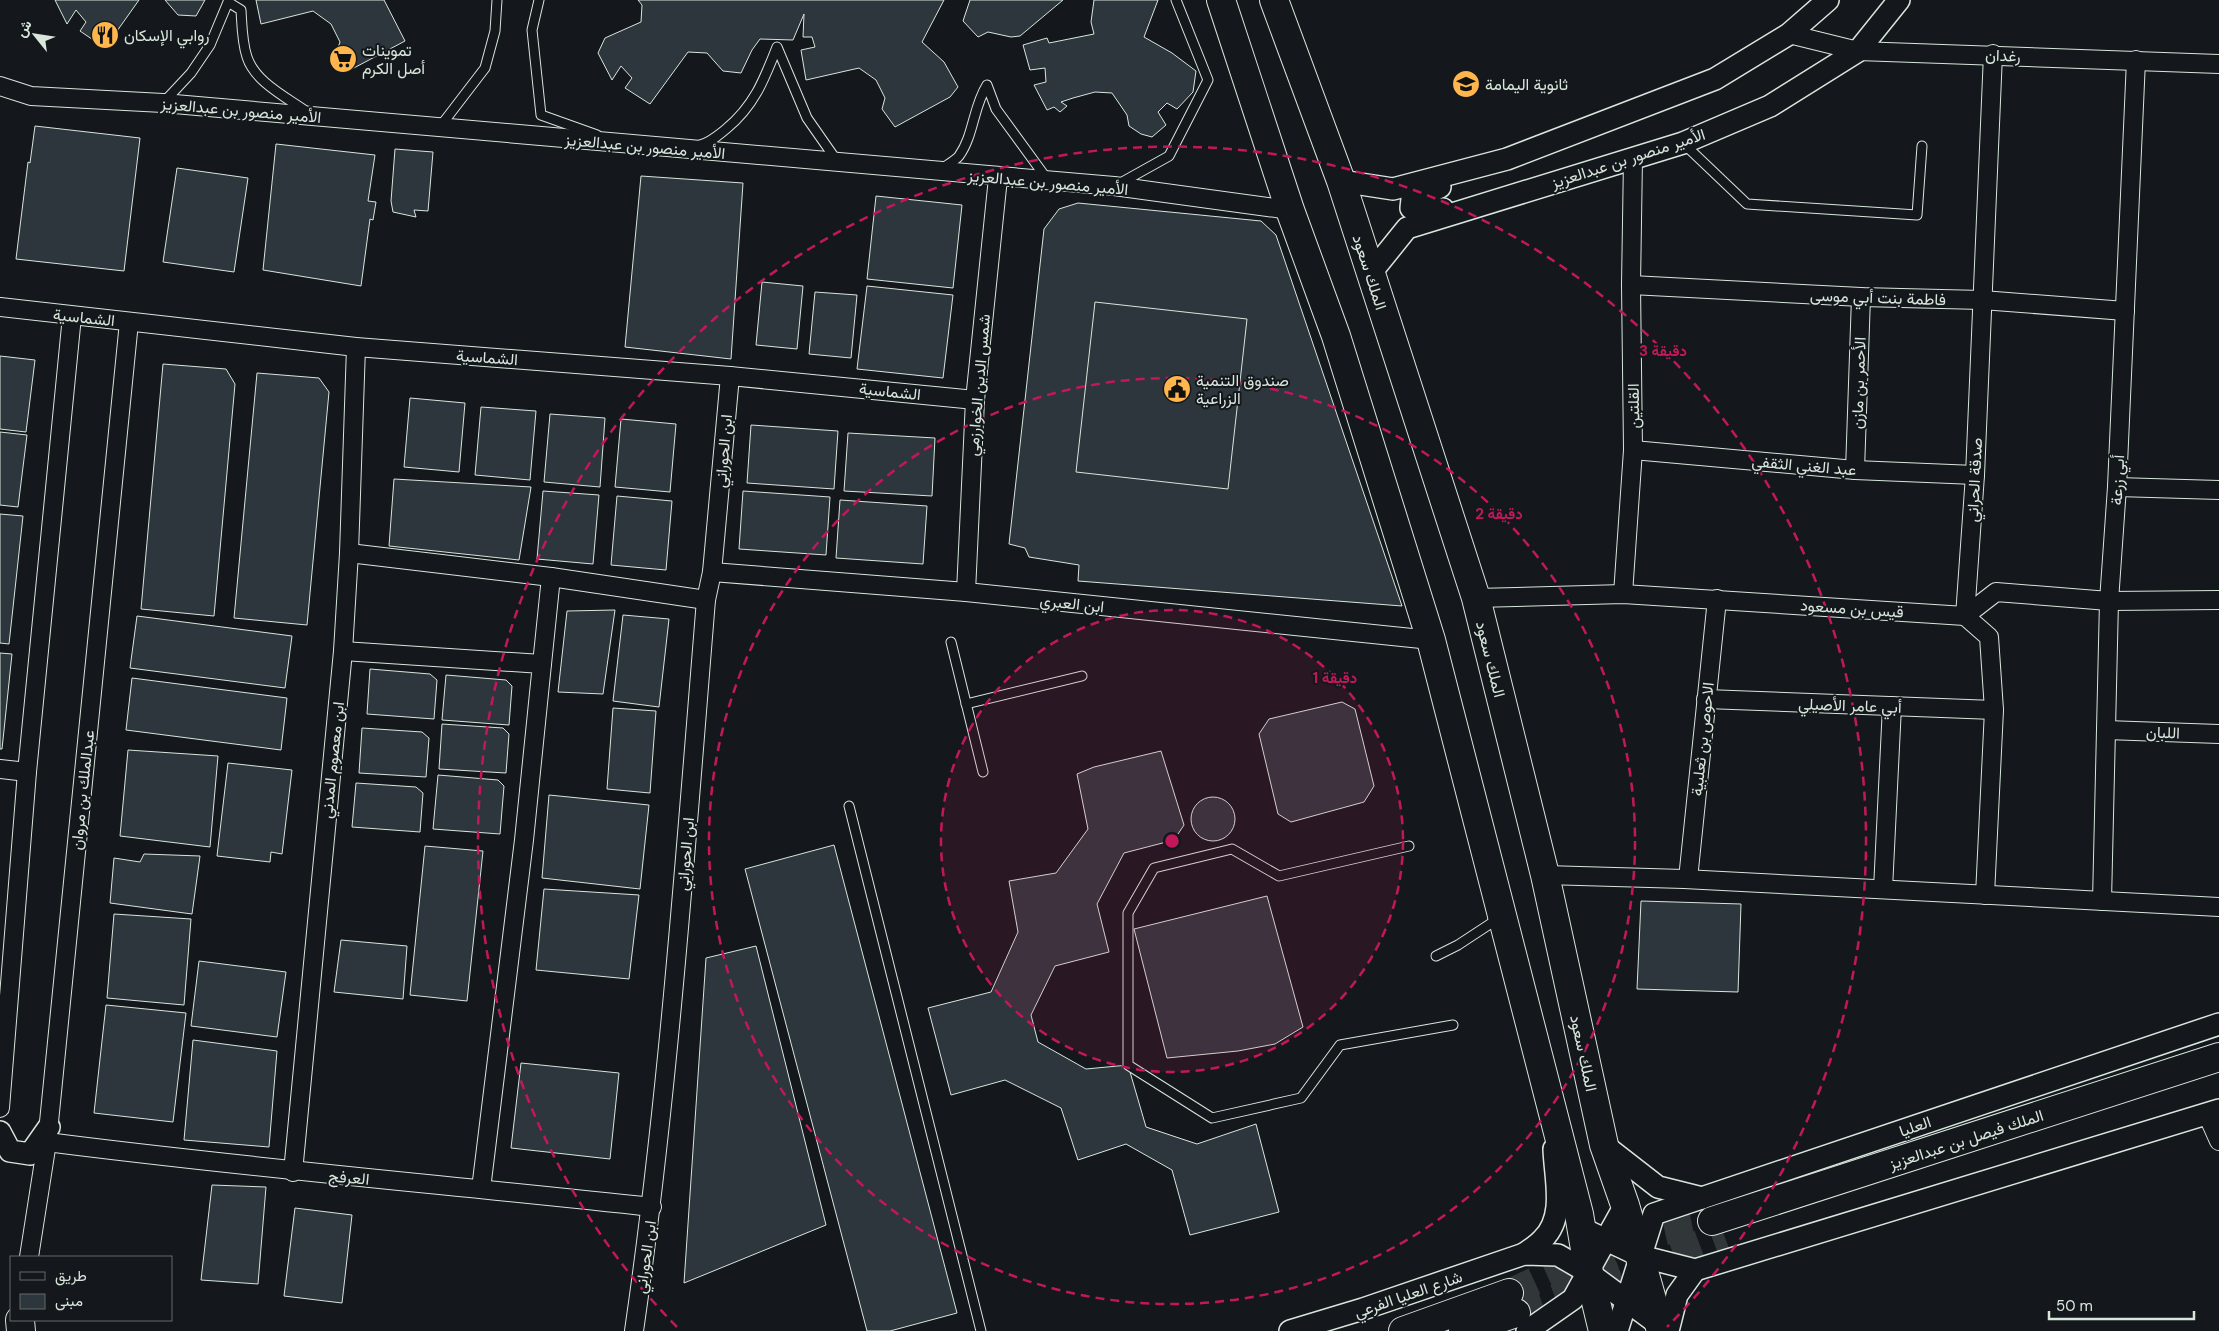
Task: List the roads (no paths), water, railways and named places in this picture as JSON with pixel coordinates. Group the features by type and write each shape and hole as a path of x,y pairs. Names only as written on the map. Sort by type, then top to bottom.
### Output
{"main road":[{"path":"1221,0 1290,210 1336,336 1431,640 1551,1104 1581,1228 1589,1273 1603,1331"},
{"name":"الملك سعود","path":"1274,0 1341,181 1476,598 1545,875 1604,1145 1625,1205 1662,1329"},
{"name":"الملك فيصل بن عبدالعزيز","path":"1713,1218 2219,1057"},
{"name":"الملك فيصل بن عبدالعزيز","path":"1713,1218 2219,1073"},
{"path":"1403,1331 1517,1312"},
{"path":"1463,1331 1517,1312"}],"street":[{"path":"1485,204 1417,212 1411,208 1412,199 1507,159 1714,79 1789,34 1828,0"},
{"name":"الأمير منصور بن عبدالعزيز","path":"1370,274 1407,228 1683,143 1770,106 1858,51 1899,0"},
{"name":"رغدان","path":"1789,34 1858,51 1993,54 2219,64"},
{"name":"صدقة الحراني","path":"1965,616 1975,474 1993,54"},
{"name":"أبي زرعة","path":"2102,901 2109,601 2117,487 2136,60"},
{"name":"الأمير منصور بن عبدالعزيز","path":"0,86 31,96 162,103 998,178 1114,186 1290,210"},
{"name":"القلتين","path":"1623,594 1633,450 1631,285 1633,158"},
{"path":"1341,181 1393,189 1507,159"},
{"name":"شمس الدين الخوارزمي","path":"966,592 975,400 998,178"},
{"name":"فاطمة بنت أبي موسى","path":"1631,285 1861,297 1982,300 2125,311"},
{"name":"الأحمر بن مازن","path":"1855,470 1861,297"},
{"name":"الشماسية","path":"0,307 356,347 730,376 975,400"},
{"path":"0,1108 27,772 72,316"},
{"name":"عبدالملك بن مروان","path":"29,1256 48,1134 128,322"},
{"name":"ابن معصوم المدني","path":"293,1172 343,651 349,553 356,347"},
{"name":"ابن الحوراني","path":"634,1331 652,1207 687,832 706,600 712,572 730,376"},
{"name":"عبد الغني الثقفي","path":"1633,450 1855,470 1975,474"},
{"path":"2117,487 2219,490"},
{"path":"349,553 551,576 706,600"},
{"name":"ابن العبري","path":"712,572 966,592 1431,640"},
{"path":"481,1189 524,840 551,576"},
{"path":"1985,894 1994,710 1989,637 1965,616 1996,592 2109,601 2219,600"},
{"name":"قيس بن مسعود","path":"1476,598 1623,594 1965,616"},
{"name":"الاحوص بن ثعلبية","path":"1688,879 1717,599"},
{"path":"343,651 542,664"},
{"name":"أبي عامر الأصيلي","path":"1706,699 1994,710"},
{"path":"1883,889 1892,706"},
{"name":"اللبان","path":"2106,730 2219,734"},
{"path":"0,768 27,772"},
{"path":"1545,875 1688,879 2219,907"},
{"name":"العليا","path":"1617,1331 1654,1214 1713,1218 2219,1024"},
{"name":"شارع العليا الفرعي","path":"1290,1331 1364,1309 1524,1254 1543,1239 1553,1226 1558,1214 1551,1104"},
{"path":"1581,1228 1640,1256 1695,1270 2213,1112 2219,1141"},
{"path":"0,1132 10,1151 30,1154 48,1134"},
{"name":"العرفج","path":"48,1134 293,1172 652,1207"},
{"path":"1604,1145 1658,1187 1713,1218"},
{"path":"1517,1312 1574,1299 1625,1205"},
{"name":"شارع العليا الفرعي","path":"1524,1254 1558,1255 1589,1273 1662,1329"},
{"path":"1662,1329 1677,1295 1695,1270"}],"lane":[{"path":"439,128 485,68 495,31 497,0"},
{"path":"539,0 532,30 542,115 625,145"},
{"path":"1114,186 1169,156 1208,80 1176,0"},
{"path":"162,103 191,73 210,45 228,2 241,10 243,40 248,59 263,81 313,116"},
{"path":"682,150 710,142 742,116 762,85 777,47 807,118 839,164"},
{"path":"936,172 958,157 969,135 979,97 987,85 996,108 1048,181"},
{"path":"1683,143 1747,204 1917,215 1922,146"},
{"path":"951,642 983,772"},
{"path":"966,704 1082,676"},
{"path":"848,806 981,1331"},
{"path":"1409,846 1279,876 1232,849 1154,868 1128,914 1128,1065 1212,1118 1301,1098 1340,1045 1453,1025"},
{"path":"1436,956 1458,945 1493,922 1495,887"}],"tunnel":[{"path":"1509,1293 1596,1253 1656,1233 1712,1221"},
{"path":"1516,1313 1724,1235"}],"place":[{"name":"روابي الإسكان","path":"105,35"},
{"name":"تموينات أصل الكرم","path":"343,59"},
{"name":"ثانوية اليمامة","path":"1466,84"},
{"name":"صندوق التنمية الزراعية","path":"1177,389"}]}
